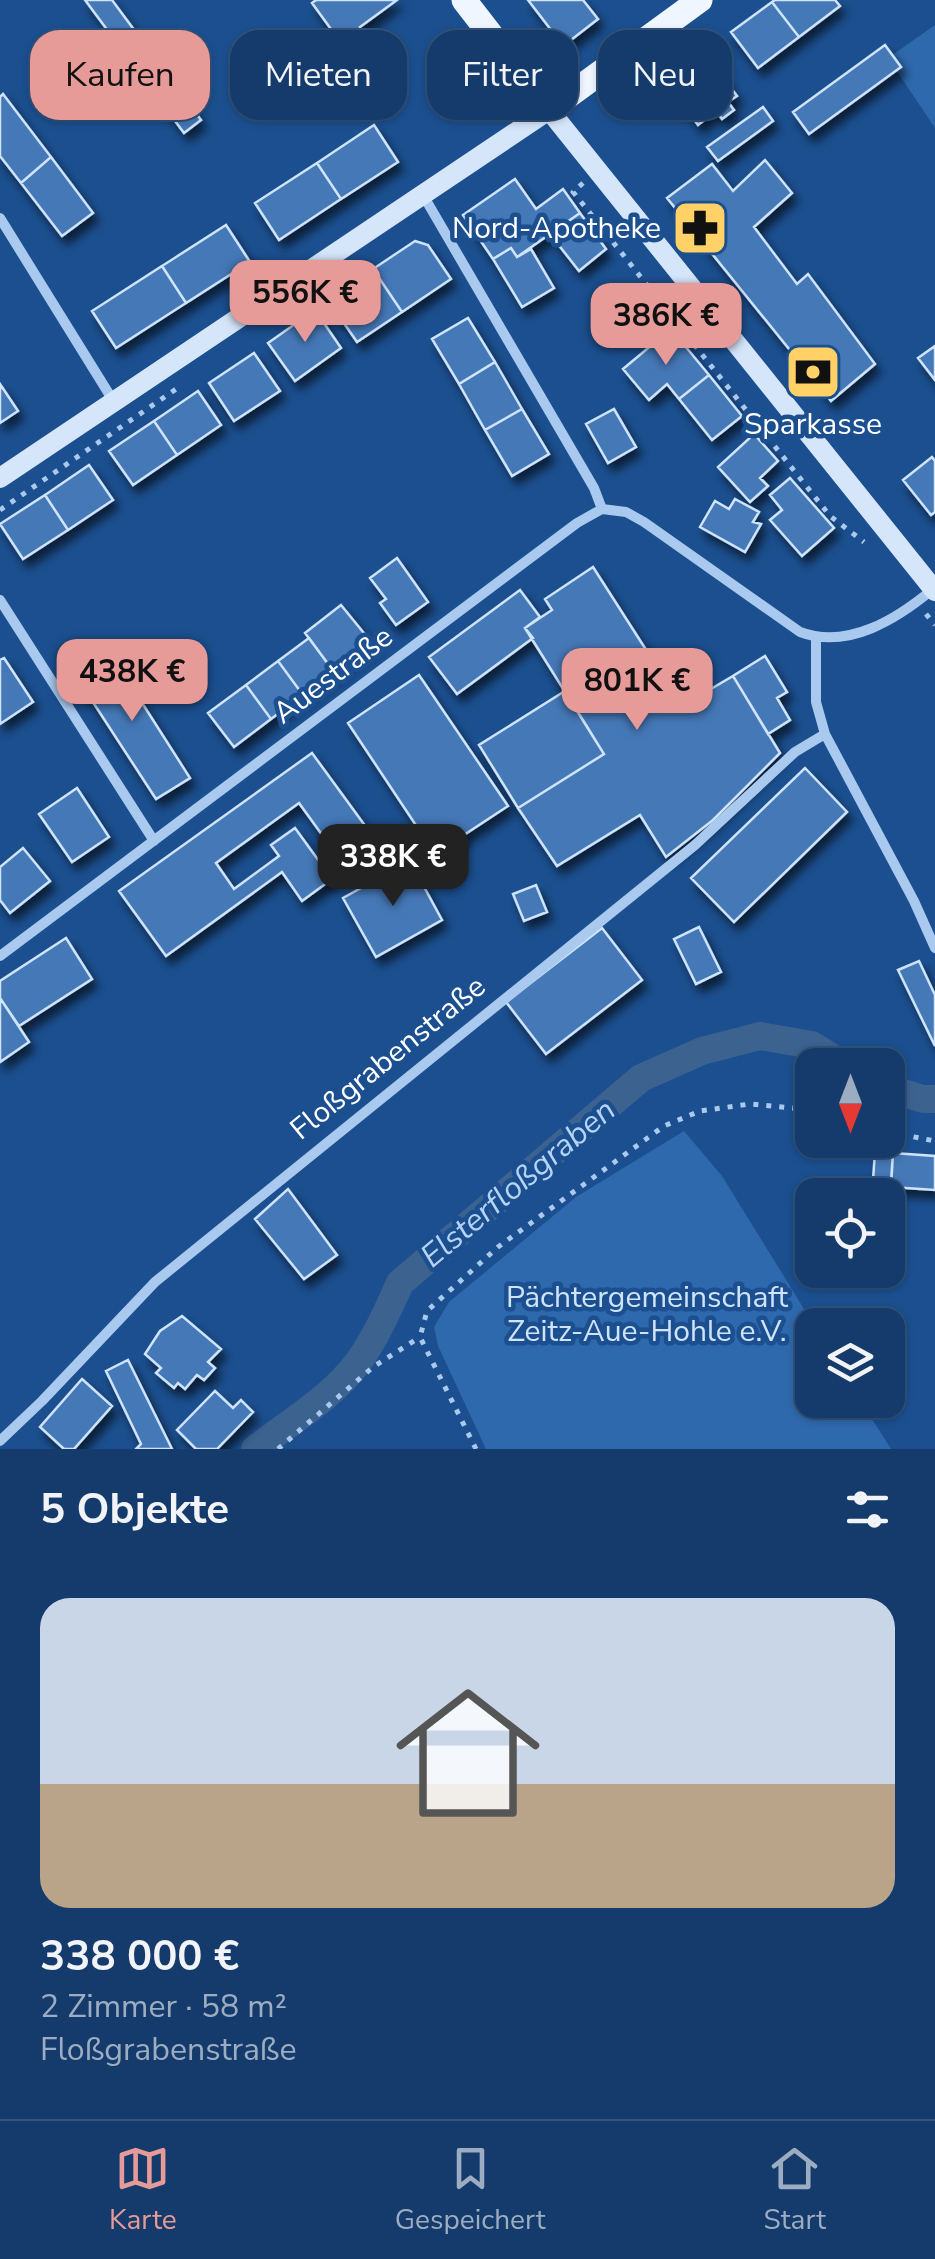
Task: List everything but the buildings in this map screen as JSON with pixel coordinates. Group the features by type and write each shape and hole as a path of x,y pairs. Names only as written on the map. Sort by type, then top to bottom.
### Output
{"main road":[{"path":"464,0 487,30"},
{"path":"578,89 700,0"}],"street":[{"path":"0,478 534,120"},
{"path":"424,195 594,488 602,509 626,512 644,522 800,632 816,638 860,632 881,624 928,594 557,120"},
{"path":"0,218 114,402"},
{"name":"Auestraße","path":"0,956 577,523 602,509"},
{"path":"0,600 154,841"},
{"path":"816,638 816,702 825,734 935,948"},
{"name":"Floßgrabenstraße","path":"0,1441 155,1282 695,845 796,752 825,734"}],"path":[{"path":"597,172 573,192 830,516 868,546"},
{"path":"928,594 935,625"},
{"path":"476,1449 420,1337 426,1311 498,1247 664,1126 700,1111 750,1104 795,1108"},
{"path":"905,1135 935,1141"},
{"path":"278,1449 373,1367 420,1337"}],"green space":[{"path":"935,25 935,128 888,58"},
{"name":"Pächtergemeinschaft Zeitz-Aue-Hohle e.V.","path":"684,1131 722,1176 804,1308 795,1308 795,1418 871,1418 891,1449 486,1449 438,1346 434,1327 449,1302 576,1197"}],"waterway":[{"name":"Elsterfloßgraben","path":"255,1449 324,1398 349,1374 371,1342 400,1283 641,1078 702,1051 760,1036 817,1048"},
{"name":"Elsterfloßgraben","path":"905,1093 935,1099"}],"place":[{"name":"Nord-Apotheke","path":"700,228"},
{"name":"Sparkasse","path":"813,372"}]}
